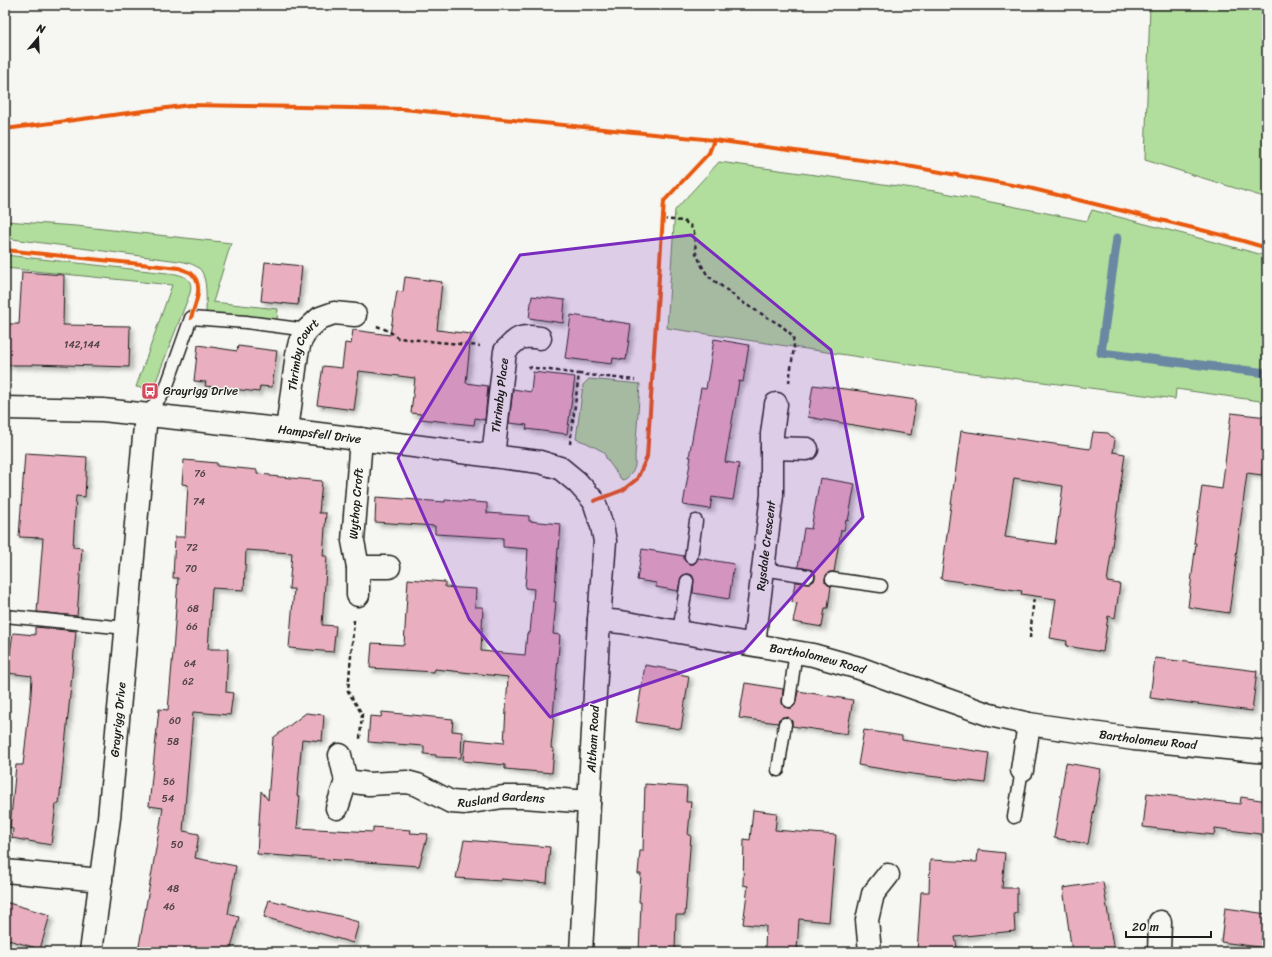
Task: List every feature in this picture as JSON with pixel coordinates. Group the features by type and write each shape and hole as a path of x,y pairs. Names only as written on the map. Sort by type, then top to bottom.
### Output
{"street":[{"name":"Thrimby Court","path":"288,430 297,354 300,342 307,330 320,318 334,313 355,316"},
{"name":"Thrimby Place","path":"494,456 505,351 525,336 540,338"},
{"name":"Rysdale Crescent","path":"754,644 772,495 772,434 776,404"},
{"name":"Hampsfell Drive","path":"5,408 103,410 146,414 288,430 540,462 560,468 577,482 594,500 602,526"},
{"name":"Grayrigg Drive","path":"91,952 109,818 146,414"},
{"name":"Wythop Croft","path":"358,596 358,566 353,541 361,439"},
{"path":"772,448 806,449"},
{"name":"Altham Road","path":"581,952 599,620 605,541 602,526"},
{"path":"358,566 389,567"},
{"name":"Bartholomew Road","path":"599,620 620,622 813,655 859,668 990,714 1029,724 1134,740 1266,747"},
{"path":"1022,770 1029,724"},
{"path":"337,808 346,781 340,755"},
{"name":"Rusland Gardens","path":"346,781 369,784 407,782 418,785 451,802 458,803 504,797 589,802"},
{"path":"5,871 101,880"},
{"path":"870,952 867,920 873,894 888,875"},
{"path":"1159,952 1160,922"}],"lane":[{"path":"146,414 165,391 191,318 246,322 307,330"},
{"path":"690,557 696,520"},
{"path":"763,569 808,576"},
{"path":"832,579 881,586"},
{"path":"679,632 687,581"},
{"path":"5,616 126,628"},
{"path":"789,701 796,651"},
{"path":"778,770 785,724"},
{"path":"1014,817 1022,770"}],"path":[{"path":"663,226 664,213"},
{"path":"663,219 683,221 690,225 694,232 696,253 708,276 745,304 782,326 793,336 794,347 788,390 776,404"},
{"path":"355,316 389,332 398,338 485,347"},
{"path":"521,366 635,380"},
{"path":"568,450 579,374"},
{"path":"340,755 360,744 362,714 348,691 353,621 358,596"},
{"path":"1030,638 1034,596"}],"highlighted area":[{"path":"691,235 831,350 863,517 744,651 550,717 469,619 398,458 520,255"}],"green space":[{"path":"1150,5 1267,5 1267,198 1145,160"},
{"path":"719,162 935,191 1087,221 1092,210 1267,256 1267,402 1176,389 1175,399 926,367 667,328 675,210"},
{"path":"5,221 76,226 231,243 213,302 278,309 277,320 206,313 206,290 203,273 200,269 190,264 179,261 5,238"},
{"path":"5,255 176,274 189,280 191,285 190,293 153,389 136,387 172,285 5,268"},
{"path":"589,379 640,384 635,467 630,475 624,480 621,479 606,458 604,452 576,439 583,385"}],"building":[{"path":"265,262 302,266 298,305 261,301"},
{"path":"22,272 64,275 63,325 130,326 129,367 33,364 5,365 5,324 19,324"},
{"path":"405,277 442,282 437,330 471,334 466,383 488,386 485,420 475,418 474,425 420,419 421,414 411,413 415,378 359,371 354,410 317,405 323,366 342,368 345,343 351,344 353,330 390,335 397,291 403,292"},
{"path":"532,296 565,300 563,323 529,318"},
{"path":"571,315 631,324 626,360 613,358 612,364 565,358"},
{"path":"714,339 749,345 743,382 739,381 725,462 739,464 733,500 712,497 710,509 683,505 691,457 689,457 701,388 706,389"},
{"path":"198,345 237,351 238,346 277,351 272,387 260,386 259,392 205,386 206,382 194,381"},
{"path":"533,372 575,377 567,434 526,429 527,425 509,423 513,389 531,392"},
{"path":"813,385 916,400 911,435 808,417"},
{"path":"1231,413 1267,417 1267,454 1264,454 1262,475 1247,473 1229,613 1188,607 1196,543 1194,543 1202,486 1222,489"},
{"path":"961,431 1090,449 1093,432 1108,433 1115,440 1113,452 1125,454 1107,582 1120,584 1115,618 1108,616 1103,652 1066,646 1067,641 1050,638 1056,599 1021,594 1022,591 941,579","holes":["1014,478 1063,486 1055,544 1005,537"]},
{"path":"25,453 87,457 85,497 76,496 73,547 82,548 77,616 37,612 43,538 19,537"},
{"path":"184,460 217,463 217,466 257,470 257,474 270,476 322,481 319,513 326,513 323,556 327,556 322,625 336,626 333,652 289,648 294,589 289,589 292,553 246,550 244,590 212,588 208,649 228,649 226,692 233,693 230,715 193,712 183,831 199,834 195,858 236,866 228,914 239,917 230,952 138,952 163,808 149,806 159,709 168,710 178,578 173,578 175,537 185,537 188,485 182,484"},
{"path":"820,478 855,484 848,521 846,520 844,530 841,530 834,572 829,572 825,578 825,582 831,586 828,608 825,608 822,627 793,622 797,603 792,602 795,582 810,583 814,581 815,578 815,574 812,570 798,567 804,528 811,529"},
{"path":"376,497 445,502 445,500 487,503 487,513 529,516 529,521 561,524 554,602 556,602 553,634 560,635 551,748 554,749 552,773 505,769 505,765 463,761 465,739 504,743 508,677 435,669 434,672 370,668 372,643 404,645 408,579 445,582 445,587 476,589 475,607 483,607 481,651 525,655 527,633 530,633 534,589 525,588 528,549 503,547 503,538 435,534 435,526 375,522"},
{"path":"642,549 684,556 684,560 690,564 694,564 698,558 734,564 729,599 693,593 694,579 692,575 689,574 685,574 681,577 678,591 656,587 656,583 637,580"},
{"path":"35,627 76,631 59,804 56,804 51,845 12,838 13,829 10,828 16,765 23,765 32,676 7,673 13,633 35,635"},
{"path":"1155,658 1257,671 1252,711 1150,698"},
{"path":"645,665 679,671 678,674 689,676 681,729 636,722"},
{"path":"745,683 783,689 782,703 784,707 788,708 792,708 795,705 798,691 853,700 847,734 792,726 792,721 786,717 779,719 778,723 739,718"},
{"path":"382,712 453,719 452,731 462,732 461,758 436,757 436,755 424,754 424,746 368,742 370,716 381,717"},
{"path":"306,713 324,715 322,741 302,739 297,796 300,796 297,828 373,832 373,827 411,830 410,833 428,834 419,866 257,854 261,791 268,800 273,738"},
{"path":"864,730 902,736 902,740 989,753 985,783 858,765"},
{"path":"1066,763 1101,769 1088,844 1054,838"},
{"path":"645,784 687,787 686,802 691,802 688,835 691,835 685,915 676,915 675,952 639,952 641,902 639,902 641,874 638,874 640,851 643,851"},
{"path":"1147,793 1240,804 1241,797 1267,801 1267,835 1215,828 1214,835 1143,827"},
{"path":"753,810 777,813 775,830 836,835 829,922 799,919 797,951 765,949 766,926 743,924 748,886 743,885 744,839 750,840"},
{"path":"464,840 550,847 547,883 501,879 501,881 456,878"},
{"path":"978,850 1005,853 1002,888 1017,888 1017,913 1014,913 1015,931 955,937 958,952 917,952 921,892 929,892 930,860 977,862"},
{"path":"1103,882 1114,952 1072,952 1063,888"},
{"path":"269,900 348,918 347,919 359,922 353,943 264,917"},
{"path":"5,902 50,915 40,949 5,939"},
{"path":"1225,908 1267,914 1267,948 1221,942"}],"waterway":[{"path":"1117,238 1101,353 1267,373"}],"cycle path":[{"path":"5,129 190,105 403,109 714,140 913,167 1029,188 1226,236 1267,248"},
{"path":"594,501 623,490 637,479 647,457 664,201 709,153 714,140"},
{"path":"5,250 179,268 191,273 197,283 198,295 191,318"}],"place":[{"name":"Grayrigg Drive","path":"150,391"}]}
